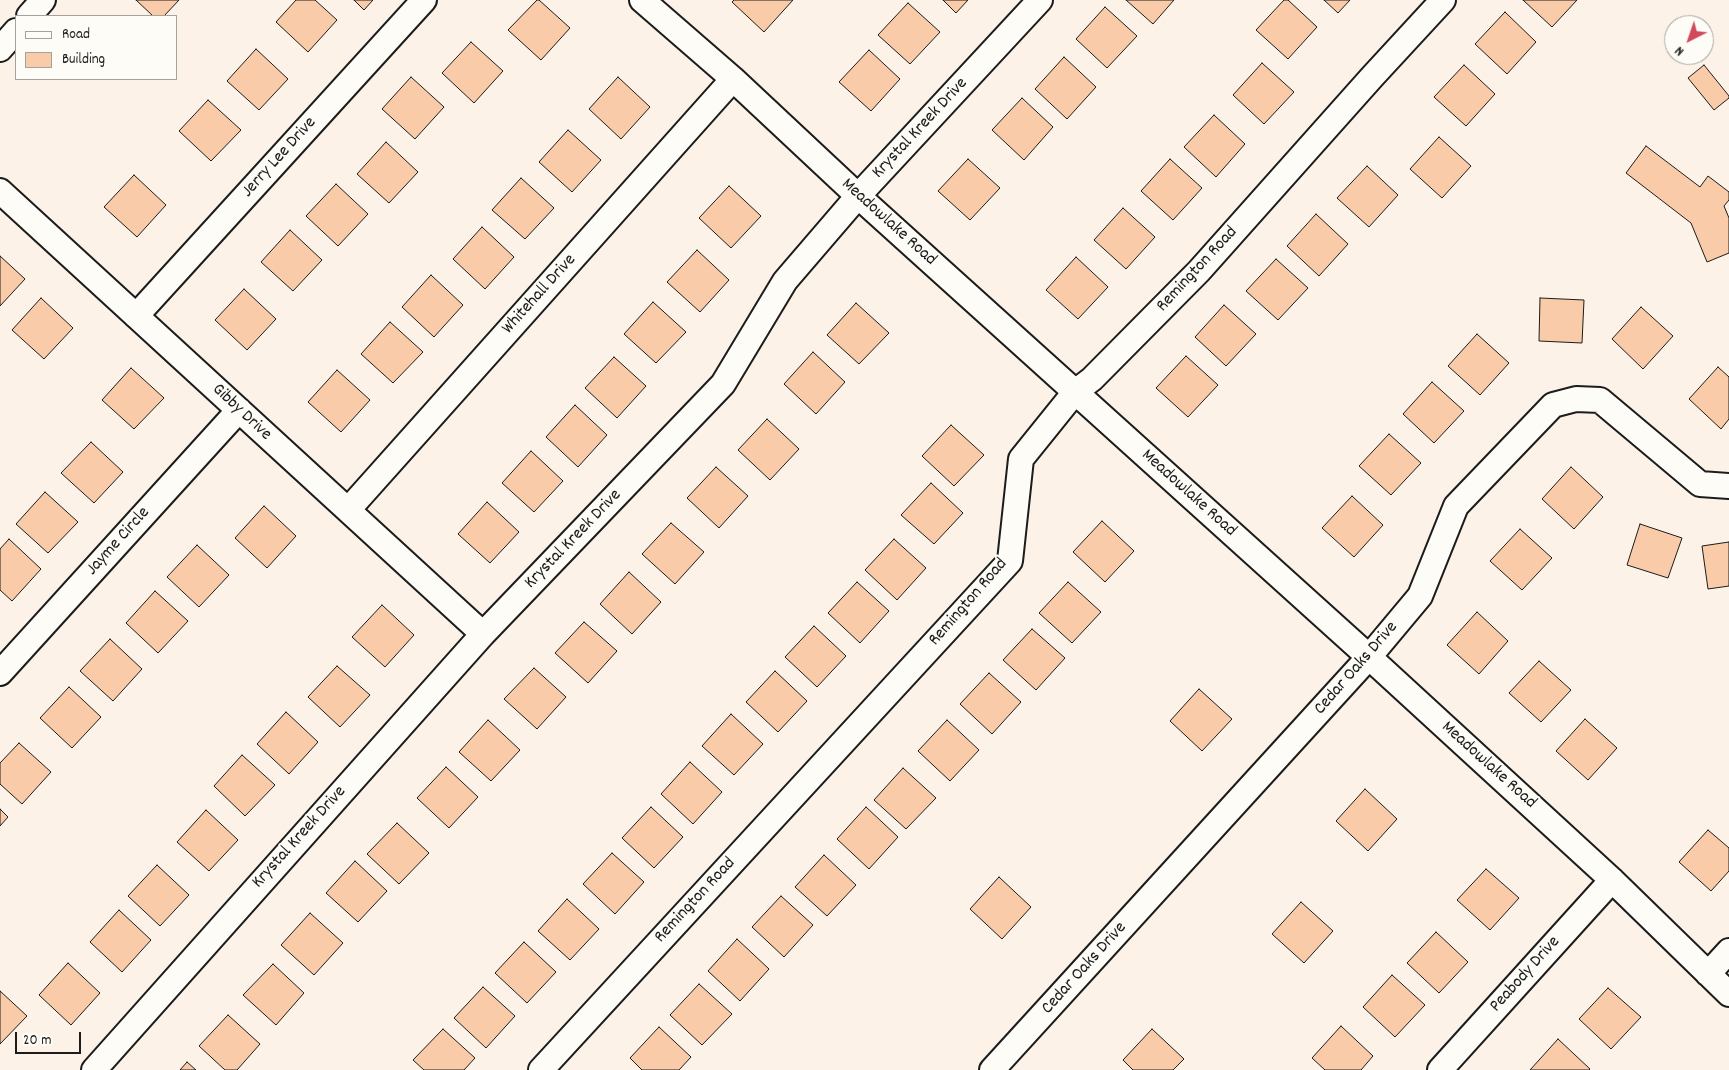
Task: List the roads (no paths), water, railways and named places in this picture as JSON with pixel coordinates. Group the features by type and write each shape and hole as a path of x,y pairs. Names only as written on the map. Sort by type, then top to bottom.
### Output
{"street":[{"path":"30,15 44,0"},
{"name":"Jerry Lee Drive","path":"136,316 424,0"},
{"name":"Meadowlake Road","path":"642,0 733,79 858,196 1369,657 1612,880 1729,994"},
{"name":"Krystal Kreek Drive","path":"94,1070 483,634 723,384 785,281 858,196 1040,0"},
{"name":"Remington Road","path":"540,1070 1010,561 1021,459 1075,392 1092,378 1199,271 1443,0"},
{"path":"0,49 15,31"},
{"name":"Whitehall Drive","path":"348,510 733,79"},
{"name":"Gibby Drive","path":"0,191 483,634"},
{"name":"Cedar Oaks Drive","path":"992,1070 1369,657 1420,596 1456,506 1553,405 1576,399 1600,400 1700,484 1729,486"},
{"name":"Jayme Circle","path":"0,673 239,410"},
{"name":"Peabody Drive","path":"1440,1070 1612,880"},
{"path":"1708,974 1729,952"}]}
